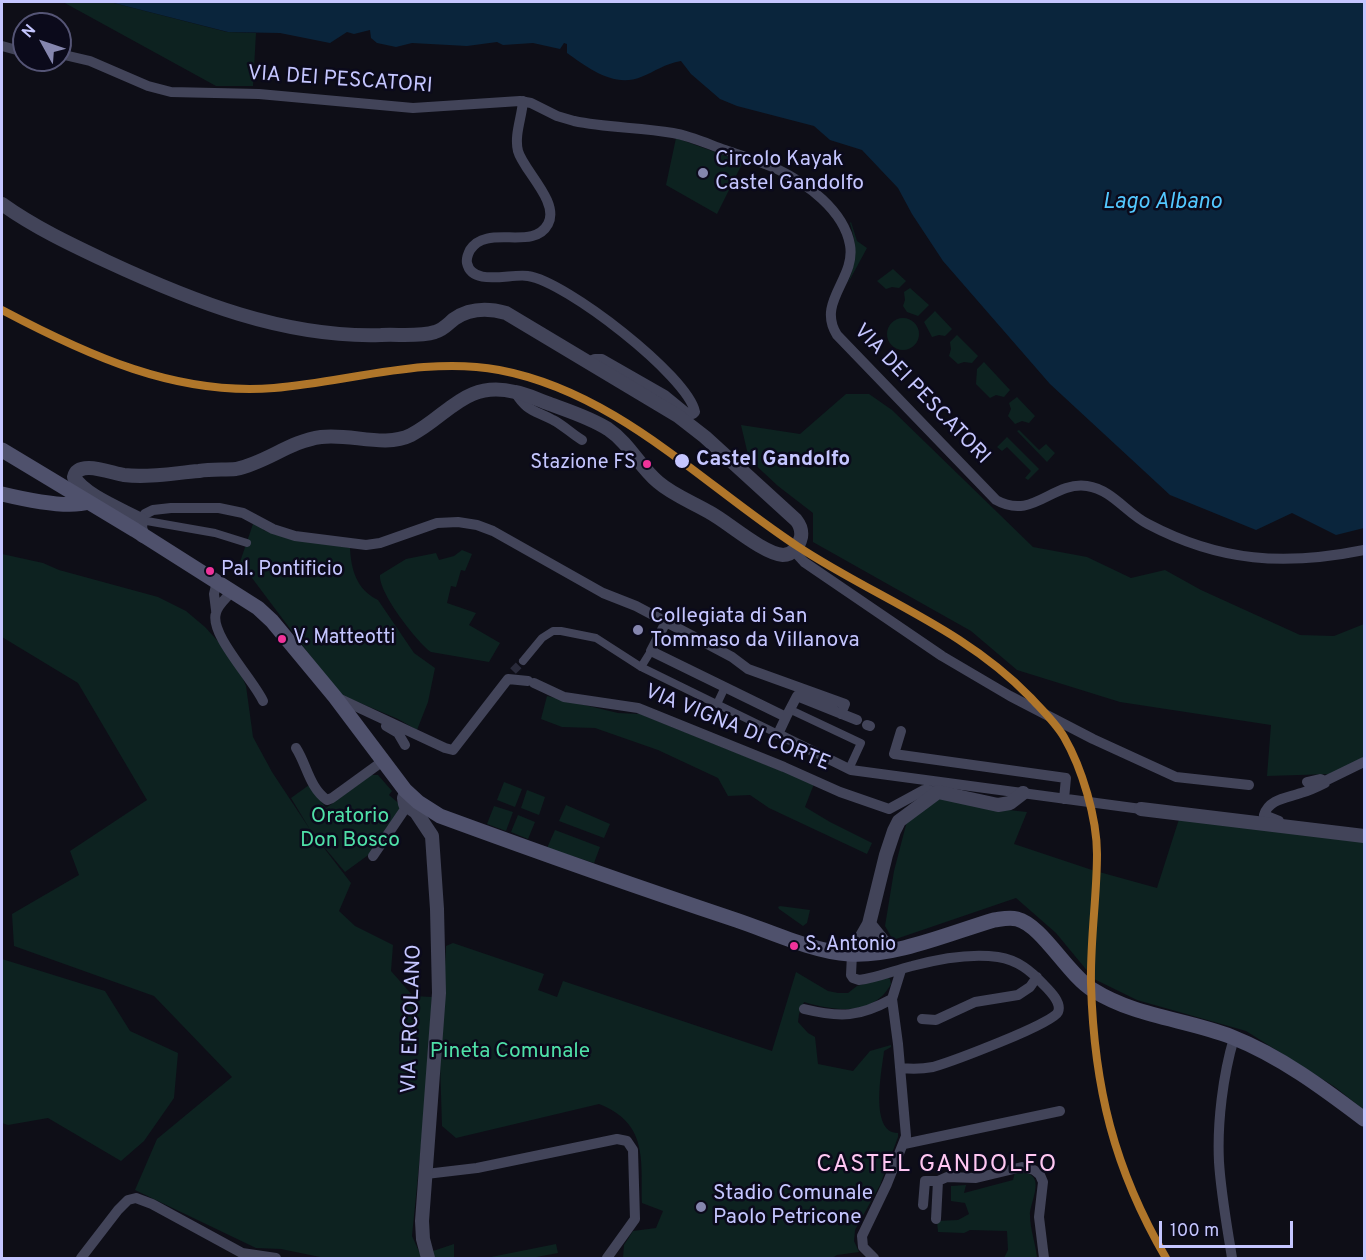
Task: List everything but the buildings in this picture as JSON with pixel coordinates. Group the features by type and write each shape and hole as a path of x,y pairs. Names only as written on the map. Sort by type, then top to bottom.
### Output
{"main road":[{"path":"2,450 217,581 220,604 266,615 334,697 383,761 407,799 440,816 646,891 820,948 852,954 890,950 994,920 1018,919 1037,933 1082,982 1101,995 1142,1012 1202,1027 1234,1038 1284,1063 1365,1119"},
{"path":"46,501 55,493 57,483"},
{"path":"2,494 81,505 88,502"}],"street":[{"name":"VIA DEI PESCATORI","path":"72,57 90,61 151,87 178,93 259,94 414,108 523,101 574,121 688,136 770,166 797,181 834,212 844,227 850,245 850,262 830,309 831,323 835,332 988,493 1006,504 1021,506 1035,503 1065,489 1087,486 1110,495 1139,519 1188,543 1221,553 1250,558 1290,560 1365,550"},
{"path":"523,101 517,138 518,150 521,159 541,189 549,210 549,222 543,231 534,236 489,237 478,241 468,254 468,265 474,273 481,277 521,275 541,279 588,305 610,321 664,370 692,405 694,412 693,414 687,413 664,395 604,360 597,358 590,362"},
{"path":"2,204 65,241 181,294 255,319 289,327 362,335 428,333 440,330 470,311 493,310 515,317 660,404 694,428 796,520 800,527 801,537 794,551 788,554 782,555 763,547 655,480 621,439 603,426 515,392 494,389 466,396 413,434 399,440 342,435 309,439 251,465 236,469 139,476 90,468 81,468 75,472 74,477 79,485 141,520 215,533 247,543"},
{"path":"515,392 522,404 553,420 582,440"},
{"path":"143,536 140,528 145,514 153,510 171,508 219,508 243,513 273,529 295,536 366,545 380,543 437,523 458,522 477,525 493,531 603,593 636,606 732,657 748,669 845,704 841,714"},
{"path":"794,551 804,562 942,656 1010,696 1093,739 1176,777 1249,784"},
{"path":"220,604 218,634 258,689 263,700"},
{"path":"641,667 666,622"},
{"path":"523,661 548,633 561,631 596,638 641,667 849,769 1023,794 1365,836"},
{"path":"651,651 725,687 861,742 849,769"},
{"name":"VIA VIGNA DI CORTE","path":"374,714 453,750 510,675 564,697 638,708 784,766 840,792 889,809 924,790 938,792"},
{"path":"717,704 725,687"},
{"path":"778,734 798,696 865,724"},
{"path":"334,697 374,714 376,720 398,732 405,745"},
{"path":"901,731 894,754 1066,778 1064,799"},
{"path":"296,748 308,776 327,800 383,761"},
{"path":"1287,826 1265,817 1267,808 1277,800 1302,793 1365,762"},
{"path":"1307,782 1320,779 1325,781"},
{"path":"901,1068 938,1065 1049,1021 1057,1014 1059,1005 1037,977 1016,962 989,956 933,962 863,979 856,979 850,975 852,954 869,924 886,855 899,821 938,792 998,805 1010,803 1023,794"},
{"path":"373,856 407,799"},
{"name":"VIA ERCOLANO","path":"407,799 432,836 437,909 440,993 421,1227 428,1258"},
{"path":"869,924 890,950"},
{"path":"869,924 870,953"},
{"path":"874,1258 867,1252 862,1242 863,1233 904,1144 906,1126 892,999 901,970"},
{"path":"922,1019 936,1020 975,1002 1018,995 1030,987 1037,977"},
{"path":"804,1009 839,1016 852,1015 873,1009 892,999"},
{"path":"1232,1258 1221,1182 1219,1147 1227,1066 1234,1038"},
{"path":"904,1144 1060,1111"},
{"path":"426,1174 477,1168 617,1139 627,1141 631,1145 633,1163 635,1219 607,1258"},
{"path":"923,1205 925,1181 976,1178 1022,1167 1034,1170 1043,1182 1039,1217 1044,1258"},
{"path":"936,1219 938,1180"},
{"path":"81,1258 120,1207 128,1200 136,1198 242,1253 276,1258"}],"green space":[{"path":"63,2 110,2 227,32 256,33 253,86 216,86"},
{"name":"Circolo Kayak Castel Gandolfo","path":"676,138 743,162 717,214 666,185"},
{"path":"851,222 857,241 867,248 848,283 855,253"},
{"path":"893,269 906,281 899,288 886,289 877,281"},
{"path":"910,288 929,305 918,316 907,312 903,306 904,292"},
{"path":"935,311 952,329 945,336 932,337 924,322"},
{"path":"903,318 914,323 919,334 914,345 903,350 892,345 887,334 892,323"},
{"path":"957,335 978,356 972,363 958,364 949,356 950,342"},
{"path":"984,362 1010,390 1004,397 996,395 990,398 976,384 977,369"},
{"path":"846,394 869,394 892,410 1033,547 1087,557 1131,578 1165,570 1201,590 1300,635 1334,636 1364,624 1364,758 1331,774 1267,776 1271,725 1120,702 1017,670 971,631 813,542 813,513 778,486 749,459 741,425 800,434"},
{"path":"1017,397 1035,416 1029,423 1022,421 1015,424 1008,416 1011,409 1009,403"},
{"path":"1019,430 1039,450 1046,444 1055,453 1047,462 1017,431"},
{"path":"1007,437 1039,469 1028,480 1025,478 1031,471 1007,447 1002,451 997,447"},
{"path":"254,521 264,527 263,530 274,534 350,548 352,564 360,585 378,600 414,653 435,668 428,702 417,730 398,719 339,694 240,562"},
{"path":"462,550 472,554 465,571 461,570 456,587 451,586 447,603 476,613 469,625 500,643 489,662 431,652 400,616 381,583 380,575 406,559 436,553 439,560 454,556"},
{"name":"Oratorio Don Bosco","path":"2,554 43,563 59,570 158,597 186,611 205,627 235,660 246,686 253,737 272,772 311,831 291,798 309,785 326,808 371,775 378,775 392,791 389,795 403,807 371,853 345,872 314,835 351,883 339,911 355,926 393,945 391,971 413,996 432,997 426,1095 412,1236 422,1258 325,1258 281,1249 256,1248 135,1190 157,1139 232,1077 154,996 14,946 12,914 79,875 70,851 147,800 78,683 2,637"},
{"path":"547,696 618,713 640,714 814,784 805,807 872,843 867,854 769,808 750,795 728,796 718,778 658,750 595,728 562,727 541,719"},
{"path":"504,782 522,789 515,807 497,800"},
{"path":"527,790 545,797 539,815 521,808"},
{"path":"940,796 999,809 1027,812 1014,844 1092,870 1157,888 1180,816 1364,842 1364,1110 1335,1087 1246,1031 1137,1000 1094,979 1056,933 1016,898 893,940 885,926 894,871 907,821"},
{"path":"566,805 610,824 604,838 559,821"},
{"path":"494,806 513,812 506,831 487,824"},
{"path":"518,815 535,822 528,839 511,832"},
{"path":"555,830 600,847 594,863 547,848"},
{"path":"780,906 810,910 807,923 803,926 779,909"},
{"name":"Pineta Comunale","path":"453,943 544,974 538,990 557,997 563,981 772,1051 796,972 828,991 838,993 848,993 857,986 886,977 890,979 891,984 883,995 864,1007 828,1008 804,1002 798,1022 815,1037 818,1064 853,1071 870,1051 891,1045 884,1051 879,1099 883,1123 889,1130 898,1133 898,1137 880,1185 855,1230 854,1241 859,1252 837,1255 832,1258 623,1258 624,1245 633,1231 656,1228 663,1211 642,1203 641,1158 634,1132 615,1112 599,1104 456,1138 442,1126 440,1063 446,946"},
{"path":"2,959 105,991 130,1031 178,1053 174,1098 144,1141 121,1161 48,1118 8,1125 2,1123"},
{"path":"1015,1172 1026,1173 1035,1181 1036,1187 1030,1215 1037,1258 1004,1258 1008,1250 1007,1231 938,1232 937,1221 958,1220 969,1214 965,1203 951,1201 951,1186 966,1185 964,1193 1013,1180"},
{"path":"454,1244 454,1258 434,1258 433,1251"},
{"path":"556,1244 558,1253 531,1258 486,1258"}],"water":[{"name":"Lago Albano","path":"110,2 1364,2 1364,528 1336,535 1292,513 1256,530 1170,495 1050,384 943,261 898,188 862,150 830,140 814,126 737,106 720,99 691,74 681,61 641,77 621,80 602,75 584,65 567,53 567,44 564,43 560,49 533,43 503,45 497,42 467,46 412,43 396,47 377,43 371,38 370,30 354,34 347,32 330,43 280,33 228,32"}],"tunnel":[{"path":"513,671 523,661"}],"transit line":[{"path":"2,310 100,357 167,379 202,386 238,389 274,388 443,366 499,370 541,381 581,398 619,419 656,443 797,546 948,633 1004,673 1030,697 1060,732 1071,749 1087,794 1094,825 1097,854 1091,984 1093,1022 1102,1092 1120,1159 1148,1225 1166,1258"}],"place":[{"name":"Circolo Kayak Castel Gandolfo","path":"703,173"},
{"name":"Castel Gandolfo","path":"682,461"},
{"name":"Stazione FS","path":"647,464"},
{"name":"Pal. Pontificio","path":"210,571"},
{"name":"Collegiata di San Tommaso da Villanova","path":"638,630"},
{"name":"V. Matteotti","path":"282,639"},
{"name":"S. Antonio","path":"794,946"},
{"name":"Stadio Comunale Paolo Petricone","path":"701,1207"}],"district":[{"name":"CASTEL GANDOLFO","path":"937,1166"}]}
